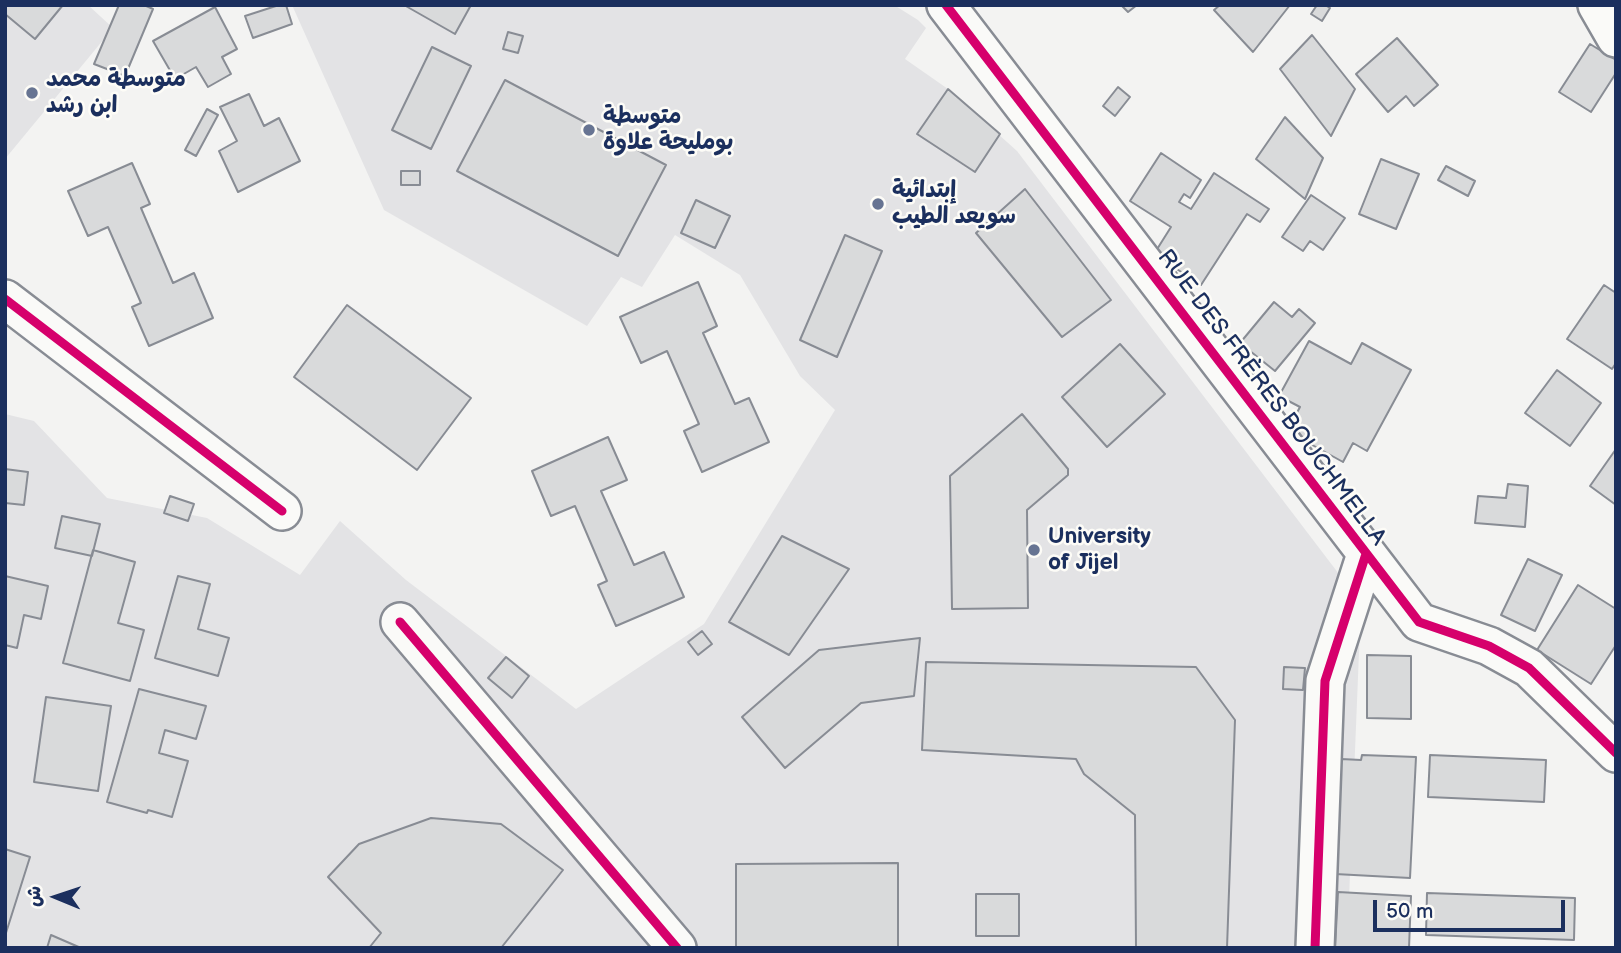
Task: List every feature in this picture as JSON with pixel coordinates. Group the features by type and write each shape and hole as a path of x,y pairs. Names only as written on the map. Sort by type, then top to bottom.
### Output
{"street":[{"name":"RUE DES FRÈRES BOUCHMELLA","path":"946,5 1419,622 1489,646 1529,667 1616,753"},
{"path":"1597,5 1616,38"},
{"path":"5,299 282,510"},
{"path":"1315,948 1325,681 1366,554"},
{"path":"400,622 677,948"}],"shaded area":[{"name":"متوسطة محمد ابن رشد","path":"5,5 88,5 113,28 5,159"},
{"name":"University of Jijel","path":"292,5 894,5 918,20 926,28 905,59 948,89 1017,151 1361,603 1347,948 5,948 5,414 34,421 107,498 207,518 300,575 340,521 406,580 576,709 704,624 835,410 800,376 740,275 675,235 642,287 621,277 587,326 384,210"}],"building":[{"path":"5,5 63,5 35,39 5,14"},
{"path":"119,5 144,5 153,9 125,76 94,64"},
{"path":"286,5 292,24 253,38 245,16"},
{"path":"404,5 471,5 455,34"},
{"path":"1121,5 1137,5 1128,12"},
{"path":"1220,5 1290,5 1253,52 1214,10"},
{"path":"1317,5 1330,8 1322,21 1311,14"},
{"path":"215,7 237,49 222,57 231,74 208,87 196,67 175,79 153,41"},
{"path":"508,32 523,36 518,53 503,49"},
{"path":"1312,35 1355,89 1331,136 1280,69"},
{"path":"1397,38 1438,85 1414,106 1406,96 1388,112 1356,74"},
{"path":"1590,44 1616,60 1616,73 1591,112 1559,92"},
{"path":"432,47 471,66 431,149 392,130"},
{"path":"505,80 666,165 618,256 457,171"},
{"path":"1118,87 1130,97 1115,116 1103,106"},
{"path":"948,89 1000,134 975,172 917,134"},
{"path":"249,94 264,126 279,118 300,161 238,192 219,151 237,141 220,107"},
{"path":"207,109 218,115 196,156 185,150"},
{"path":"1285,117 1323,158 1305,199 1256,159"},
{"path":"1161,153 1201,180 1190,198 1184,194 1179,202 1191,209 1214,173 1269,209 1260,222 1247,214 1201,285 1154,254 1171,227 1130,201"},
{"path":"1381,159 1419,174 1396,229 1359,214"},
{"path":"132,163 150,204 141,208 173,283 194,273 213,318 149,346 132,307 141,303 108,227 88,236 68,191"},
{"path":"1446,166 1475,181 1468,196 1438,180"},
{"path":"401,171 420,171 420,185 401,185"},
{"path":"1025,189 1111,300 1062,337 976,233"},
{"path":"1311,195 1345,218 1323,250 1310,241 1303,251 1282,237"},
{"path":"696,200 730,216 715,248 681,233"},
{"path":"845,235 882,251 837,357 800,340"},
{"path":"698,282 717,326 703,333 735,404 749,398 769,442 702,472 684,431 699,424 667,351 641,363 620,317"},
{"path":"1604,285 1616,293 1616,363 1612,369 1567,339"},
{"path":"1274,302 1292,317 1299,309 1315,323 1275,371 1240,343"},
{"path":"347,305 471,398 417,470 294,377"},
{"path":"1309,341 1351,364 1362,343 1411,370 1367,451 1353,443 1343,462 1287,431 1300,407 1279,396"},
{"path":"1120,344 1165,394 1107,447 1062,397"},
{"path":"1557,370 1601,403 1570,446 1525,413"},
{"path":"1022,414 1068,469 1068,475 1027,510 1028,608 952,609 950,476"},
{"path":"608,437 627,480 601,491 634,565 664,552 684,597 616,626 598,585 607,581 575,506 551,516 532,471"},
{"path":"1616,449 1616,505 1590,486"},
{"path":"5,469 28,472 24,505 5,503"},
{"path":"1508,484 1528,486 1525,527 1475,523 1478,496 1506,498"},
{"path":"170,496 194,504 188,521 164,513"},
{"path":"62,516 100,524 92,556 55,548"},
{"path":"782,536 849,569 789,655 729,622"},
{"path":"93,550 135,562 118,623 144,630 130,681 63,663"},
{"path":"1528,559 1562,575 1535,631 1501,615"},
{"path":"5,576 48,586 41,619 24,615 17,648 5,645"},
{"path":"178,576 210,584 198,629 229,638 218,676 155,658"},
{"path":"1578,585 1616,609 1616,645 1591,684 1537,650"},
{"path":"702,631 712,644 698,655 688,642"},
{"path":"920,638 914,696 861,703 785,768 742,717 819,650"},
{"path":"1367,655 1411,656 1411,719 1367,718"},
{"path":"506,657 529,676 512,698 488,678"},
{"path":"926,662 1196,667 1235,720 1227,948 1136,948 1135,815 1084,774 1076,759 922,750"},
{"path":"1284,667 1305,668 1303,690 1283,689"},
{"path":"139,689 206,706 196,739 165,730 159,753 188,761 172,817 107,802"},
{"path":"46,697 111,706 98,791 34,782"},
{"path":"1362,755 1416,757 1410,878 1335,874 1341,759 1361,760"},
{"path":"1430,755 1546,760 1544,802 1428,797"},
{"path":"431,818 501,824 563,870 501,948 369,948 381,933 328,877 359,844"},
{"path":"5,849 30,857 5,936"},
{"path":"898,863 898,948 736,948 736,864"},
{"path":"1338,892 1411,896 1409,948 1335,948"},
{"path":"1427,893 1575,898 1574,940 1426,935"},
{"path":"976,894 1019,894 1019,936 976,936"},
{"path":"51,935 81,948 47,948"}],"cycle path":[{"path":"946,5 1419,622 1489,646 1529,668 1616,753"},
{"path":"5,299 282,511"},
{"path":"1315,948 1325,681 1366,554"},
{"path":"400,622 677,948"}],"place":[{"name":"متوسطة محمد ابن رشد","path":"32,93"},
{"name":"متوسطة بومليحة علاوة","path":"589,130"},
{"name":"إبتدائية سويعد الطيب","path":"878,204"},
{"name":"University of Jijel","path":"1034,550"}]}
